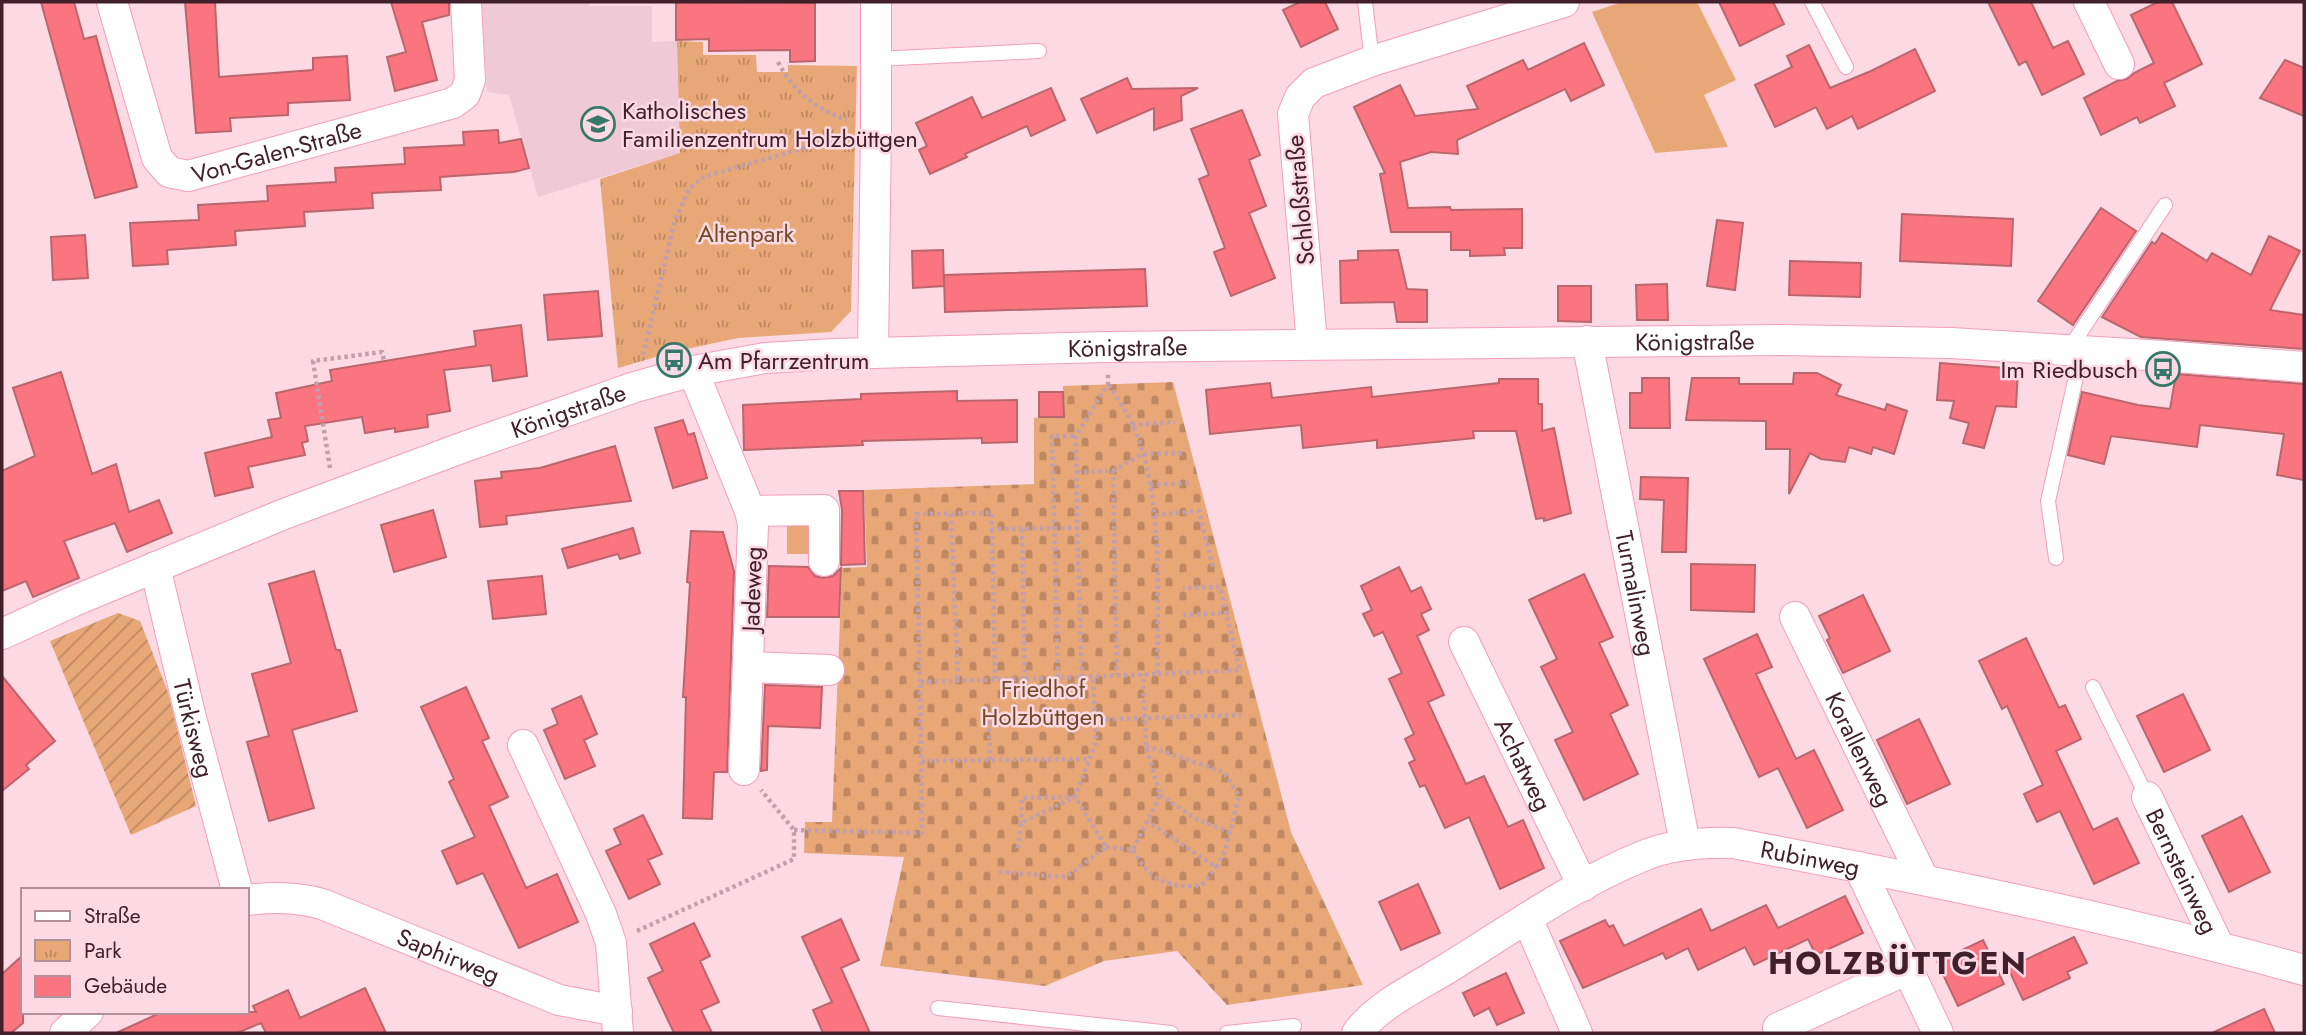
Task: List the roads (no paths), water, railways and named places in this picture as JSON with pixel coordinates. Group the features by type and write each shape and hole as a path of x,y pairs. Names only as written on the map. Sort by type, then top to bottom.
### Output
{"street":[{"name":"Von-Galen-Straße","path":"112,2 157,158 169,172 188,176 453,103 465,94 470,80 466,2"},
{"path":"873,353 876,2"},
{"name":"Schloßstraße","path":"1312,344 1293,114 1300,97 1314,83 1372,61 1527,7 1564,2"},
{"path":"2089,2 2119,64"},
{"name":"Turmalinweg","path":"1587,341 1685,844"},
{"name":"Königstraße","path":"4,625 334,495 635,387 694,371 765,358 1108,347 1795,341 1951,343 2304,367"},
{"name":"Jadeweg","path":"694,371 750,511 754,539 744,770"},
{"name":"Jadeweg","path":"750,511 824,510 824,561"},
{"name":"Türkisweg","path":"155,567 191,718 236,888"},
{"name":"Korallenweg","path":"1795,617 1924,880"},
{"name":"Achatweg","path":"1464,642 1583,886"},
{"name":"Jadeweg","path":"749,667 829,670"},
{"name":"Saphirweg","path":"248,900 302,898 322,904 617,1022 611,943 601,914 523,745"},
{"name":"Bernsteinweg","path":"2147,797 2219,947"},
{"name":"Rubinweg","path":"1357,1033 1378,1011 1527,918 1643,856 1685,844 1733,843 1924,880 2219,947 2304,970"},
{"path":"1860,867 1938,1033"},
{"path":"1527,918 1577,1033"},
{"path":"1778,1028 1908,969"},
{"path":"65,1033 86,1014"}],"lane":[{"path":"1365,2 1372,61"},
{"path":"1812,2 1846,67"},
{"path":"876,59 1039,51"},
{"path":"2056,558 2048,501 2076,350 2165,205"},
{"path":"2094,687 2147,797"},
{"path":"939,1008 1136,1032 1171,1033"},
{"path":"1227,1033 1294,1026"}],"place":[{"name":"Katholisches Familienzentrum Holzbüttgen","path":"598,124"},
{"name":"Am Pfarrzentrum","path":"674,360"},
{"name":"Im Riedbusch","path":"2163,369"}],"district":[{"name":"HOLZBÜTTGEN","path":"1898,963"}],"park label":[{"name":"Altenpark","path":"746,233"},
{"name":"Friedhof Holzbüttgen","path":"1043,702"}]}
